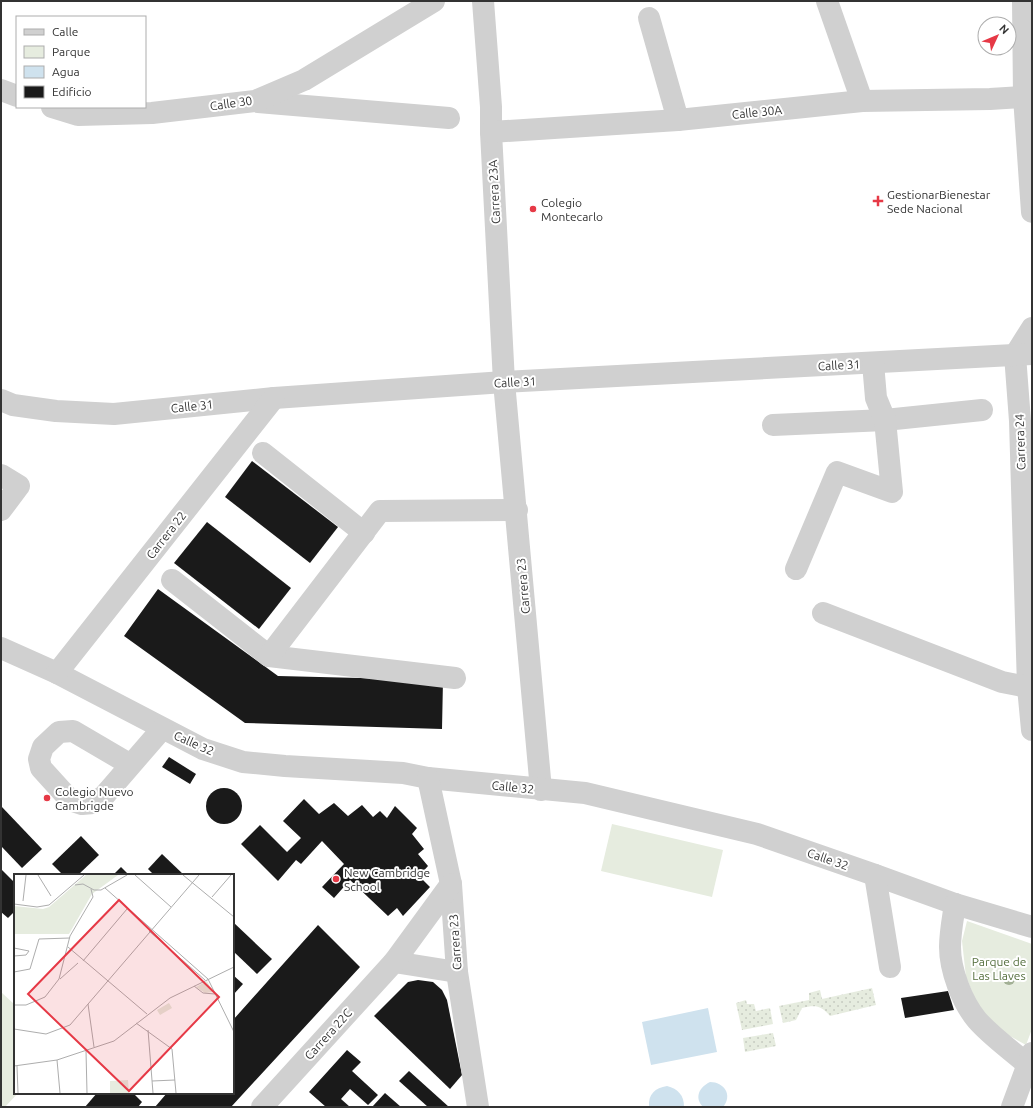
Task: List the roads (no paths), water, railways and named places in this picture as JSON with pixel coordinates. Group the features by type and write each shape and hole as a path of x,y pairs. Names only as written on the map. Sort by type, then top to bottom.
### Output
{"street":[{"name":"Calle 30","path":"55,108 78,115 152,113 254,101 304,80 434,1"},
{"name":"Carrera 23A","path":"483,1 491,108 504,382"},
{"path":"827,1 862,101"},
{"path":"1023,1 1024,97 1032,212"},
{"path":"649,18 678,120"},
{"path":"1,90 16,96"},
{"name":"Calle 30A","path":"491,132 678,120 862,101 1024,97"},
{"path":"254,101 448,118"},
{"path":"1023,354 1032,328"},
{"name":"Calle 31","path":"1,400 13,406 56,411 114,414 274,398 504,382 1023,354"},
{"name":"Carrera 24","path":"1023,354 1020,421 1028,687 1032,730"},
{"path":"796,569 837,472 892,492 885,420 876,398 874,363"},
{"name":"Carrera 23","path":"504,382 542,790"},
{"name":"Carrera 22","path":"57,673 274,398"},
{"path":"773,425 885,420 982,410"},
{"path":"263,453 364,533"},
{"path":"1,475 19,486 1,510"},
{"path":"269,656 380,511 517,510"},
{"path":"172,580 269,656 454,678"},
{"path":"823,614 1002,682 1028,687"},
{"name":"Calle 32","path":"1,648 57,673 203,749 243,762 403,773 428,778 542,790 585,792 757,834 955,904 1032,927"},
{"path":"131,765 162,728"},
{"name":"Carrera 23","path":"428,778 451,884 457,972 478,1107"},
{"path":"875,875 890,967"},
{"name":"Carrera 22C","path":"262,1107 394,962 451,884"},
{"path":"955,904 950,946 952,972 962,995 976,1019 995,1037 1030,1059 1012,1107"},
{"path":"394,962 457,972"}],"water":[{"path":"708,1008 717,1052 651,1065 642,1022"},
{"path":"710,1082 719,1084 726,1090 727,1098 723,1107 703,1107 700,1104 698,1096 699,1093 706,1084"},
{"path":"667,1086 680,1093 683,1099 684,1107 649,1107 649,1102 653,1092 659,1088"}],"place":[{"name":"GestionarBienestar Sede Nacional","path":"878,201"},
{"name":"Colegio Montecarlo","path":"533,209"},
{"name":"Colegio Nuevo Cambrigde","path":"47,798"},
{"name":"New Cambridge School","path":"336,879"}],"park label":[{"name":"Parque de Las Llaves","path":"999,968"}]}
